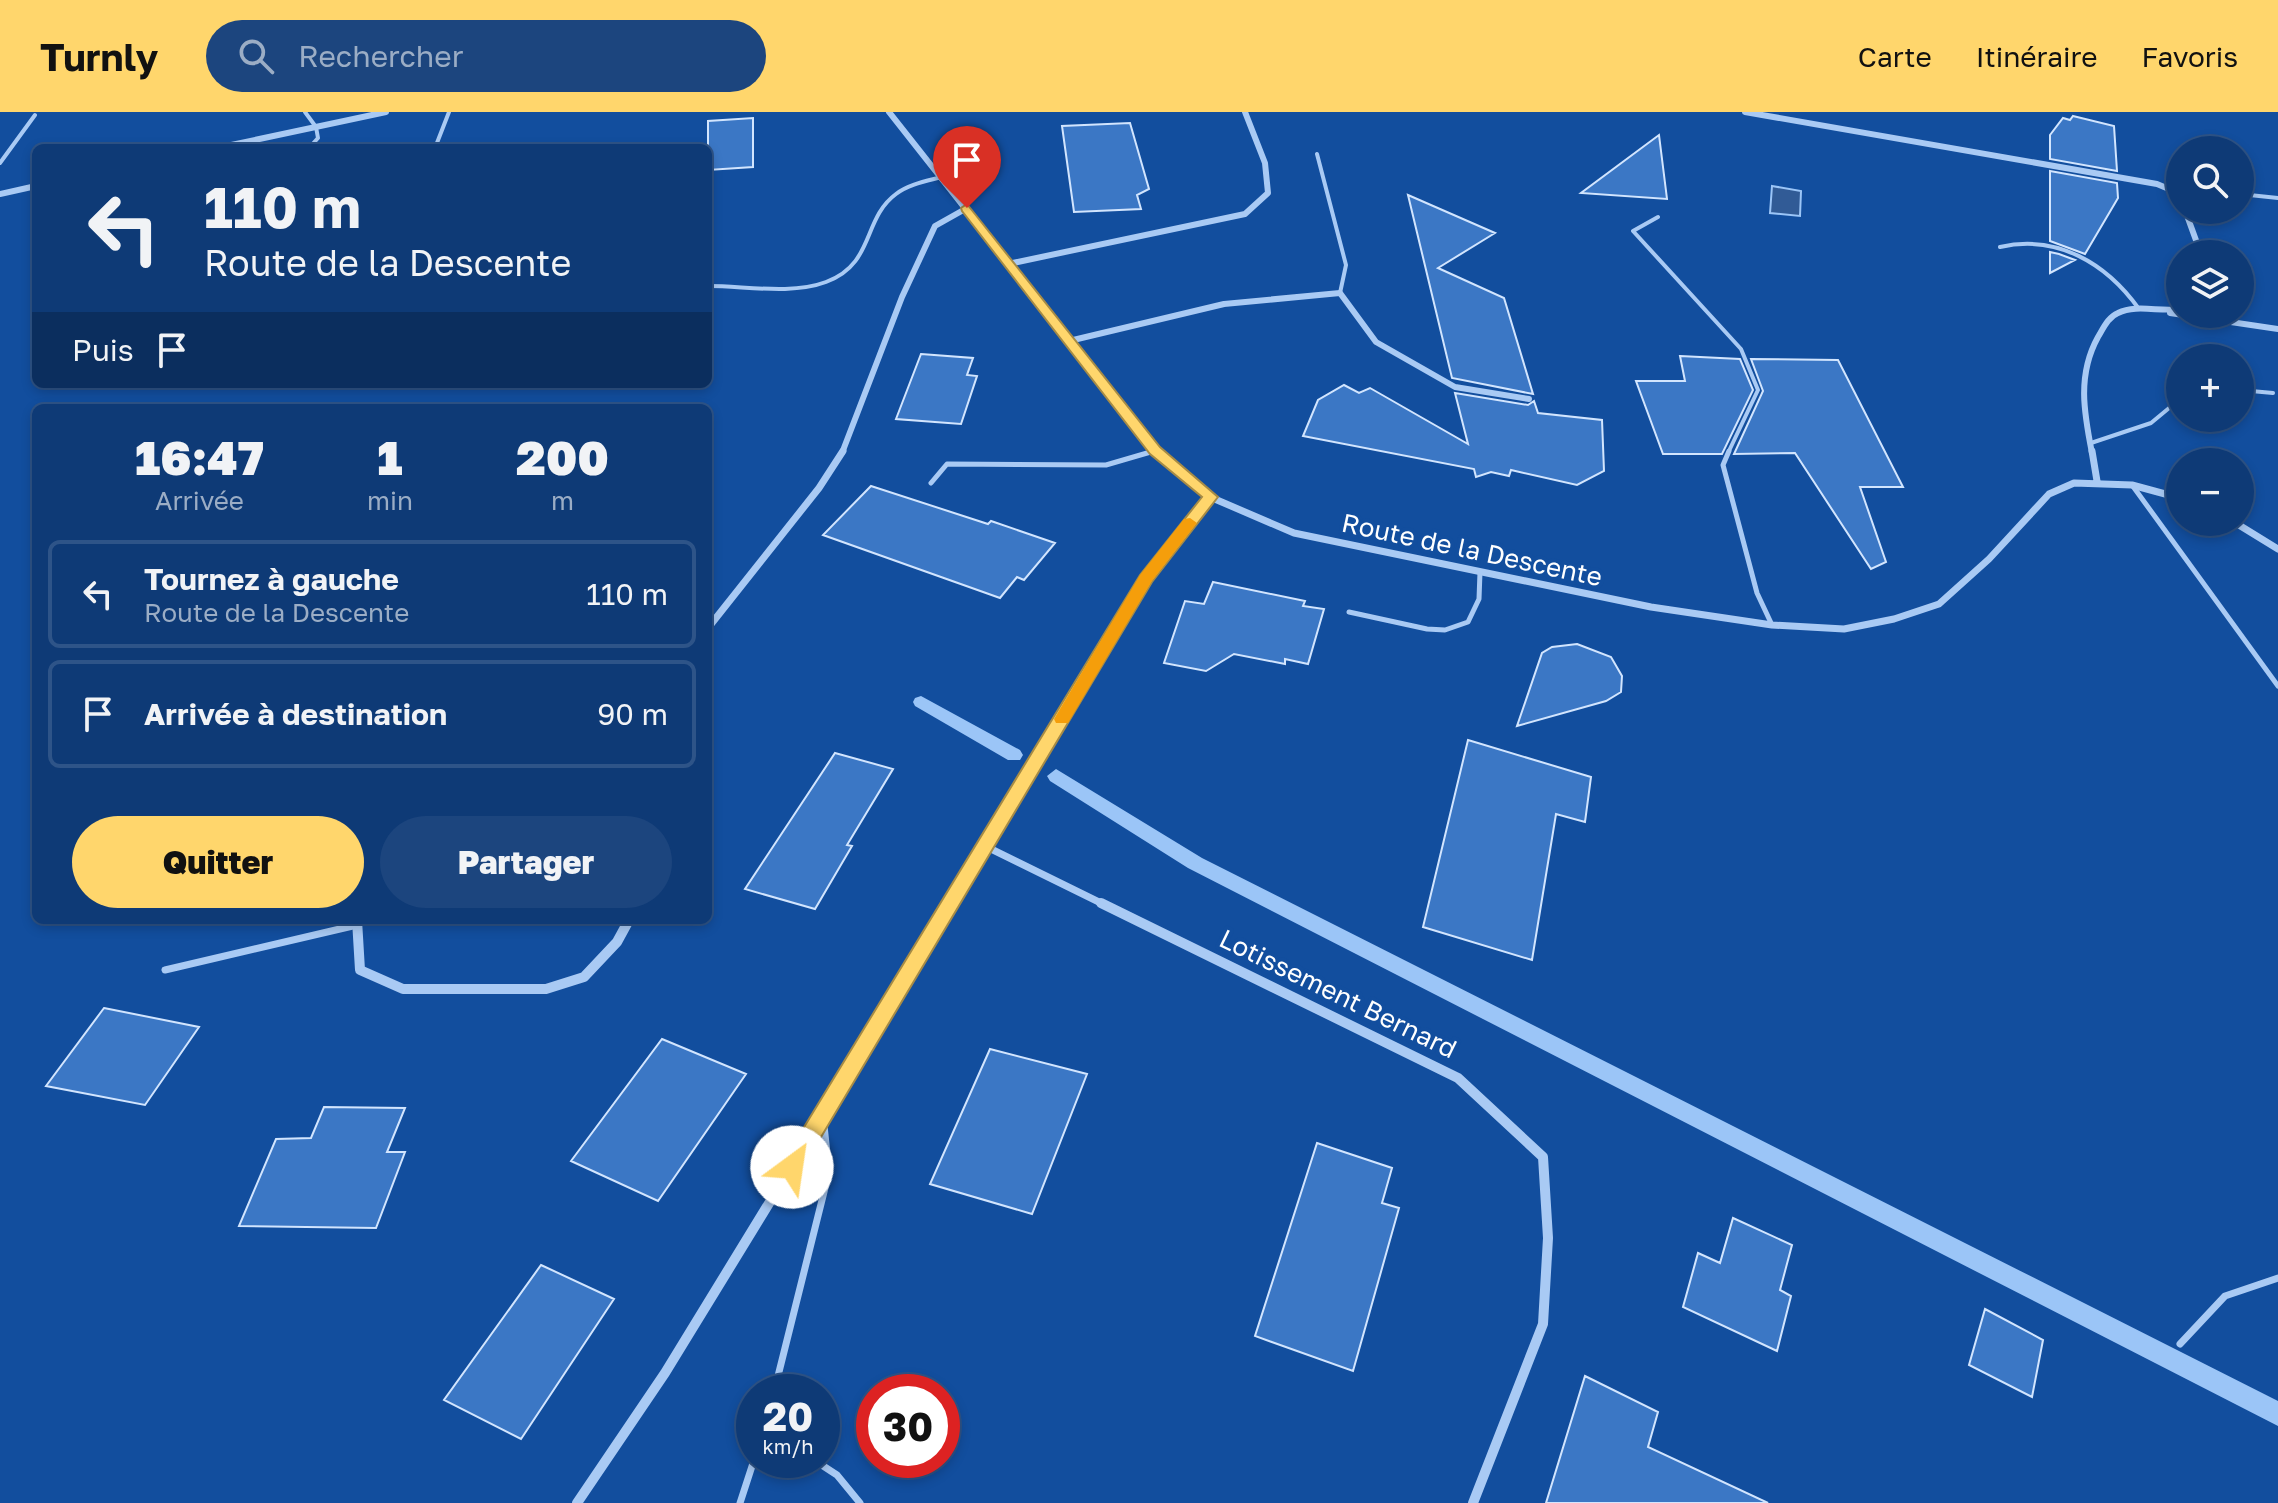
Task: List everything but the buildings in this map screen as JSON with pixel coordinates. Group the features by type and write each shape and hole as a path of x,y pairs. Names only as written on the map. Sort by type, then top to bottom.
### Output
{"street":[{"path":"236,144 386,112"},
{"name":"Route de la Descente","path":"889,112 1155,451 1210,497 1294,533 1651,607 1772,625 1844,629 1894,619 1939,604 1989,559 2027,514 2049,494 2074,483 2097,481 2132,485 2166,494"},
{"path":"1008,264 1245,214 1268,193 1265,163 1245,112"},
{"path":"1745,112 2166,187"},
{"path":"0,194 32,187"},
{"path":"712,623 819,488 847,445 902,297 935,226 967,208"},
{"path":"1069,341 1224,304 1340,293 1376,342 1455,387 1529,399"},
{"path":"2097,481 2081,378 2092,346 2113,315 2139,309 2278,329"},
{"path":"577,1503 665,1373 987,847 1146,578 1210,497"},
{"path":"2254,534 2278,549"},
{"name":"Lotissement Bernard","path":"987,847 1458,1078 1543,1157 1548,1238 1543,1324 1473,1503"},
{"path":"357,924 360,970 403,989 546,989 584,977 617,942 627,924"}],"lane":[{"path":"305,112 316,127 318,138 313,144"},
{"path":"437,144 449,112"},
{"path":"0,163 35,115"},
{"path":"1317,154 1346,265 1340,293"},
{"path":"712,286 822,284 853,267 865,255 890,199 899,191 942,177"},
{"path":"2254,195 2278,198"},
{"path":"1658,217 1633,231 1741,349 1758,390 1723,465 1757,593 1772,625"},
{"path":"2000,247 2019,240 2042,242 2097,265 2127,289 2139,309"},
{"path":"2254,391 2273,393"},
{"path":"2091,443 2151,423 2166,411"},
{"path":"931,483 947,464 1106,465 1155,451"},
{"path":"2132,485 2278,686"},
{"path":"1349,612 1445,630 1468,622 1479,599 1480,572"},
{"path":"165,970 353,924"},
{"path":"778,1374 829,1172 823,1116"},
{"path":"2180,1344 2225,1296 2278,1278"},
{"path":"740,1503 748,1478"},
{"path":"839,1478 860,1503"}],"water":[{"path":"1772,186 1801,191 1800,216 1770,213"}],"waterway":[{"path":"921,702 1014,755"},
{"path":"1056,776 1195,863 2278,1414"}],"slow traffic":[{"path":"1062,719 1146,578 1190,523"}],"route":[{"path":"792,1167 1146,578 1210,497 1155,451 967,208"}]}
